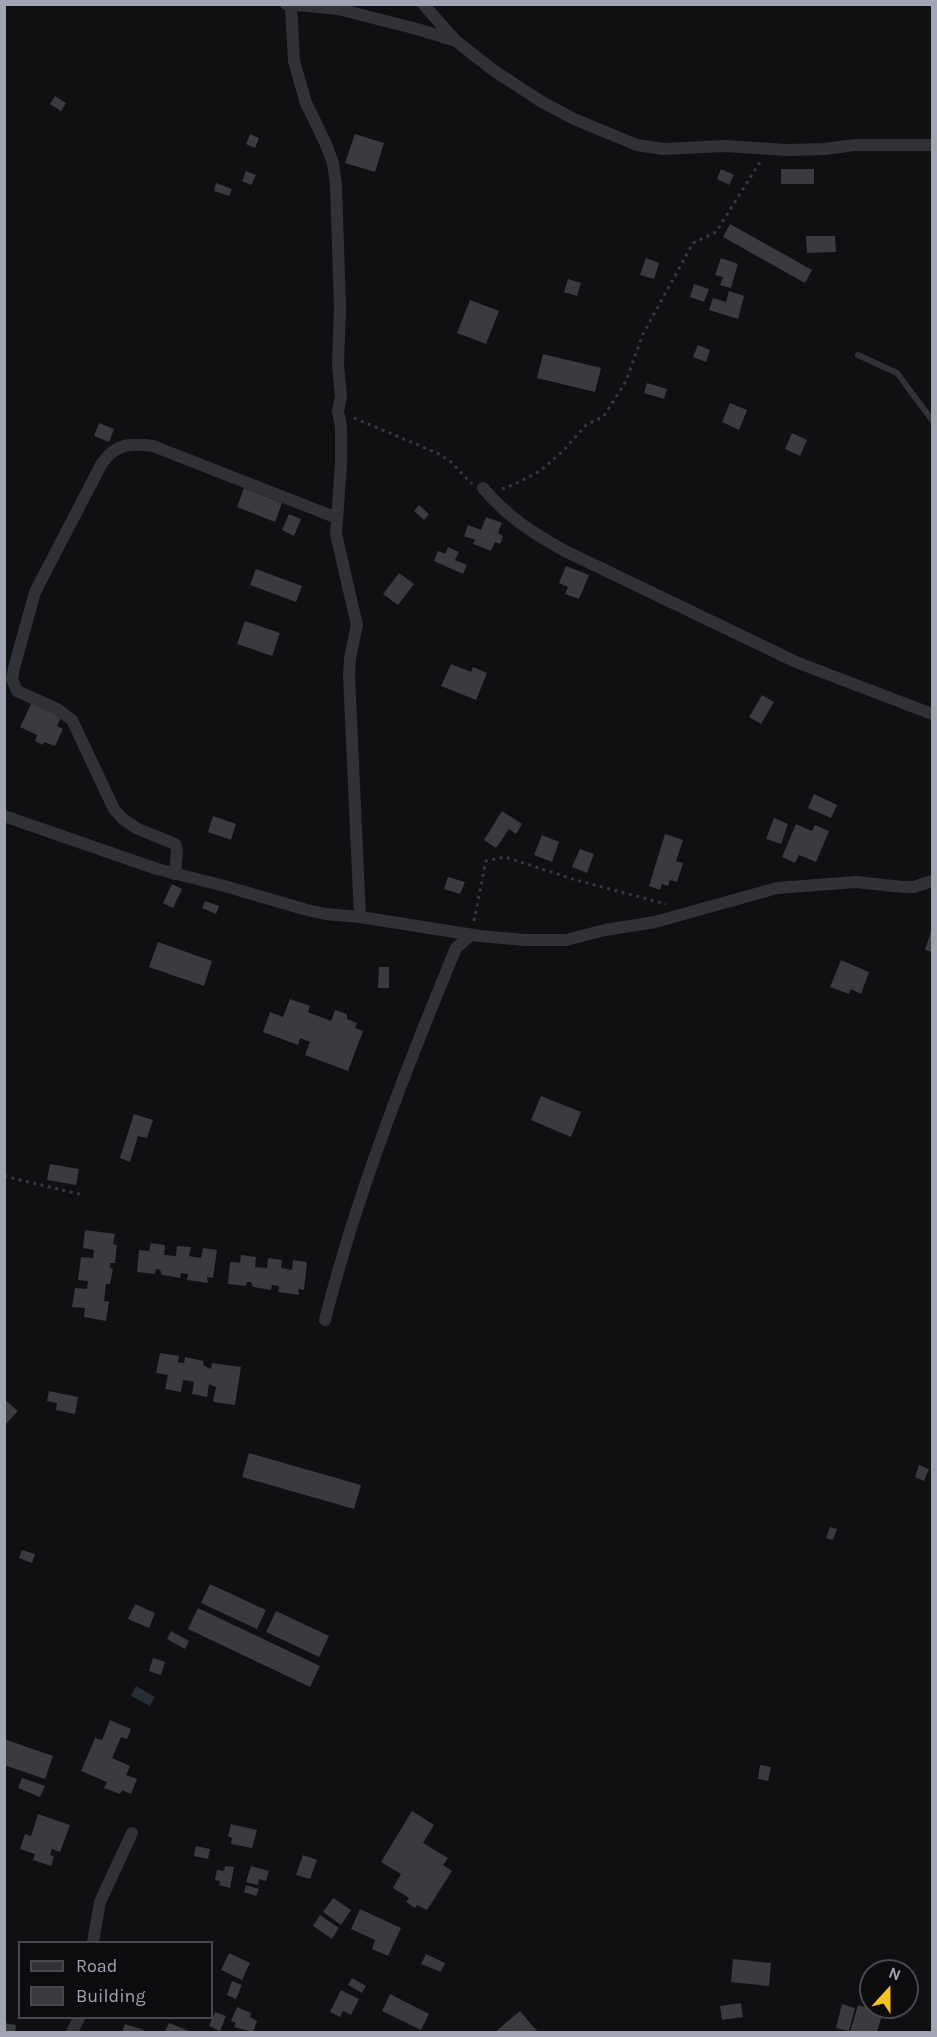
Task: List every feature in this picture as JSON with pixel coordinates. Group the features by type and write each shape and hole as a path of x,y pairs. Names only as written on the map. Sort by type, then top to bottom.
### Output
{"street":[{"path":"423,4 456,41 493,70 574,119 637,145 663,149 725,146 825,149 854,146 933,145"},
{"path":"360,917 350,675 350,658 357,625 336,534 341,464 341,427 338,411 341,397 338,364 340,307 336,185 333,163 306,103 294,61 289,5 338,9 456,41"},
{"path":"175,874 177,855 175,844 129,824 114,809 72,720 57,710 17,691 12,679 14,668 35,592 102,463 110,452 121,446 136,444 162,449 337,518"},
{"path":"483,488 504,512 535,535 612,574 796,662 933,714"},
{"path":"4,816 175,874 326,914 360,917 471,935 525,940 566,940 605,930 654,922 777,888 856,882 914,887 933,881"},
{"path":"325,1320 340,1260 375,1156 456,948 471,935"},
{"path":"93,1941 100,1902 132,1833"}],"lane":[{"path":"858,355 897,373 933,420"}],"path":[{"path":"338,411 437,453 450,461 472,483 483,488 500,489 540,471 563,451 586,424 604,416 626,381 642,334 693,243 716,232 770,148"},
{"path":"471,935 486,861 505,857 576,880 692,911"},
{"path":"4,1176 83,1195"}],"shaded area":[{"path":"136,1686 155,1697 150,1706 131,1696"}],"building":[{"path":"55,96 66,103 61,111 50,104"},
{"path":"250,134 259,138 255,148 246,144"},
{"path":"355,134 384,143 375,172 345,163"},
{"path":"721,169 734,175 729,185 717,179"},
{"path":"781,169 814,169 814,184 781,184"},
{"path":"246,171 256,175 251,185 242,181"},
{"path":"216,183 232,189 229,196 214,191"},
{"path":"730,224 812,270 805,283 723,237"},
{"path":"806,236 835,236 836,252 807,253"},
{"path":"646,258 659,263 654,279 640,275"},
{"path":"721,258 738,264 731,288 720,285 723,277 715,275"},
{"path":"568,279 581,283 577,296 564,292"},
{"path":"694,284 709,289 704,302 690,297"},
{"path":"729,291 744,296 738,319 709,310 713,298 726,302"},
{"path":"470,300 499,311 486,344 457,333"},
{"path":"698,345 710,350 706,362 693,357"},
{"path":"543,354 601,368 595,392 537,378"},
{"path":"647,383 667,389 664,399 644,393"},
{"path":"730,403 747,410 739,430 722,422"},
{"path":"99,423 114,429 109,442 94,436"},
{"path":"792,433 807,440 800,456 785,449"},
{"path":"244,488 282,503 275,522 237,507"},
{"path":"419,505 429,514 424,520 414,511"},
{"path":"289,514 301,519 294,536 282,530"},
{"path":"486,517 502,523 498,533 503,536 500,544 495,542 491,551 473,544 475,540 464,536 468,525 481,530"},
{"path":"448,547 459,552 455,560 467,565 463,574 434,561 438,551 445,554"},
{"path":"566,566 589,575 579,599 565,594 568,587 559,583"},
{"path":"256,569 302,586 296,602 250,585"},
{"path":"399,573 414,584 398,605 383,594"},
{"path":"245,621 280,633 272,656 237,644"},
{"path":"451,664 471,672 473,667 487,673 476,700 441,686"},
{"path":"762,695 774,702 761,724 749,717"},
{"path":"32,702 62,715 57,726 63,729 55,746 44,742 43,745 35,741 37,735 20,727"},
{"path":"814,794 837,805 831,818 808,808"},
{"path":"502,811 522,824 516,834 509,829 496,848 484,840"},
{"path":"213,816 236,824 231,840 208,832"},
{"path":"774,818 788,824 781,844 766,839"},
{"path":"796,824 812,831 815,825 829,831 816,862 799,855 795,863 782,857"},
{"path":"665,834 683,840 676,861 683,863 677,882 670,880 668,886 662,884 660,890 649,886"},
{"path":"542,835 559,842 552,862 534,855"},
{"path":"580,849 594,854 587,873 572,867"},
{"path":"448,877 465,882 460,894 444,889"},
{"path":"172,884 182,889 173,908 163,903"},
{"path":"205,901 219,906 216,914 202,908"},
{"path":"932,928 932,952 925,950"},
{"path":"158,942 212,961 204,986 149,967"},
{"path":"841,960 869,972 861,994 851,989 849,994 830,987"},
{"path":"379,967 389,967 389,988 378,988"},
{"path":"290,999 310,1006 308,1012 331,1021 335,1010 347,1014 347,1019 357,1023 355,1028 363,1031 348,1071 305,1055 310,1042 300,1038 298,1045 263,1032 270,1012 283,1017"},
{"path":"541,1096 581,1112 571,1137 531,1120"},
{"path":"134,1114 153,1120 147,1138 138,1136 130,1162 120,1158"},
{"path":"50,1164 79,1169 76,1185 47,1180"},
{"path":"85,1230 115,1234 113,1244 117,1245 115,1263 110,1263 110,1268 113,1269 110,1284 106,1284 104,1301 109,1302 106,1321 84,1317 85,1308 72,1307 75,1288 87,1289 88,1281 78,1280 81,1257 93,1258 94,1250 83,1248"},
{"path":"151,1243 165,1245 164,1255 176,1256 177,1246 191,1247 189,1256 201,1258 203,1248 217,1250 213,1278 207,1277 208,1283 187,1280 188,1274 181,1273 180,1278 162,1275 160,1270 156,1269 155,1274 137,1272 139,1250 149,1251"},
{"path":"241,1255 256,1257 255,1267 267,1268 268,1258 282,1260 281,1268 292,1270 293,1260 307,1262 304,1290 298,1289 299,1295 278,1292 279,1286 272,1285 271,1290 253,1287 251,1282 247,1282 246,1286 228,1284 230,1262 240,1263"},
{"path":"160,1353 179,1356 178,1362 184,1363 185,1357 204,1361 203,1365 211,1369 212,1363 241,1367 235,1405 213,1402 216,1387 209,1384 207,1397 192,1394 194,1382 183,1380 181,1392 165,1389 168,1375 156,1373"},
{"path":"49,1391 78,1397 75,1414 56,1410 57,1403 47,1401"},
{"path":"4,1399 18,1411 4,1426"},
{"path":"249,1453 361,1485 354,1509 242,1477"},
{"path":"919,1465 929,1469 924,1481 915,1477"},
{"path":"830,1527 837,1529 833,1540 826,1538"},
{"path":"22,1550 35,1554 32,1563 19,1558"},
{"path":"210,1584 266,1610 257,1629 201,1603"},
{"path":"135,1604 155,1613 149,1628 128,1619"},
{"path":"198,1608 320,1666 310,1687 188,1629"},
{"path":"276,1611 329,1636 319,1657 266,1632"},
{"path":"171,1631 189,1641 185,1649 167,1639"},
{"path":"153,1658 165,1662 161,1675 149,1671"},
{"path":"110,1720 131,1729 127,1739 121,1737 112,1758 130,1766 126,1775 137,1779 131,1794 122,1790 120,1794 104,1788 107,1782 81,1771 95,1738 102,1740"},
{"path":"4,1739 53,1756 45,1779 4,1765"},
{"path":"760,1765 771,1767 768,1781 758,1779"},
{"path":"22,1778 45,1786 40,1797 18,1788"},
{"path":"412,1811 434,1825 423,1843 448,1858 443,1865 452,1871 427,1910 417,1905 415,1908 406,1902 409,1898 393,1888 401,1874 381,1862"},
{"path":"38,1814 70,1825 60,1852 52,1849 50,1855 54,1856 51,1866 33,1860 35,1854 20,1849 25,1834 31,1836"},
{"path":"231,1824 257,1830 252,1848 231,1844 232,1838 228,1836"},
{"path":"196,1846 210,1849 208,1859 194,1856"},
{"path":"303,1855 317,1860 310,1879 296,1875"},
{"path":"225,1866 234,1867 230,1888 219,1885 220,1881 215,1880 217,1870 224,1871"},
{"path":"251,1866 269,1871 266,1881 259,1879 258,1885 246,1882"},
{"path":"246,1885 259,1889 256,1896 244,1892"},
{"path":"333,1898 351,1910 341,1925 323,1912"},
{"path":"360,1909 401,1928 388,1956 372,1949 375,1940 351,1929"},
{"path":"320,1915 339,1928 332,1939 313,1926"},
{"path":"229,1953 250,1963 242,1980 221,1970"},
{"path":"426,1954 445,1963 441,1972 421,1964"},
{"path":"733,1959 771,1963 769,1986 731,1982"},
{"path":"352,1978 366,1986 362,1993 348,1985"},
{"path":"232,1981 242,1985 236,1999 227,1995"},
{"path":"341,1990 359,1999 351,2015 343,2011 340,2017 330,2012"},
{"path":"390,1994 429,2014 421,2030 382,2011"},
{"path":"741,2003 743,2017 722,2020 720,2006"},
{"path":"842,2004 855,2008 849,2031 836,2028"},
{"path":"858,2005 859,2019 881,2019 877,2032 850,2032"},
{"path":"237,2007 251,2013 250,2017 257,2021 253,2032 234,2027 236,2023 231,2021"},
{"path":"520,2011 538,2032 495,2032"},
{"path":"215,2012 226,2016 220,2031 209,2026"},
{"path":"4,2023 16,2025 15,2032 4,2032"},
{"path":"169,2023 192,2032 165,2032"},
{"path":"125,2024 144,2030 143,2032 122,2032"}]}
